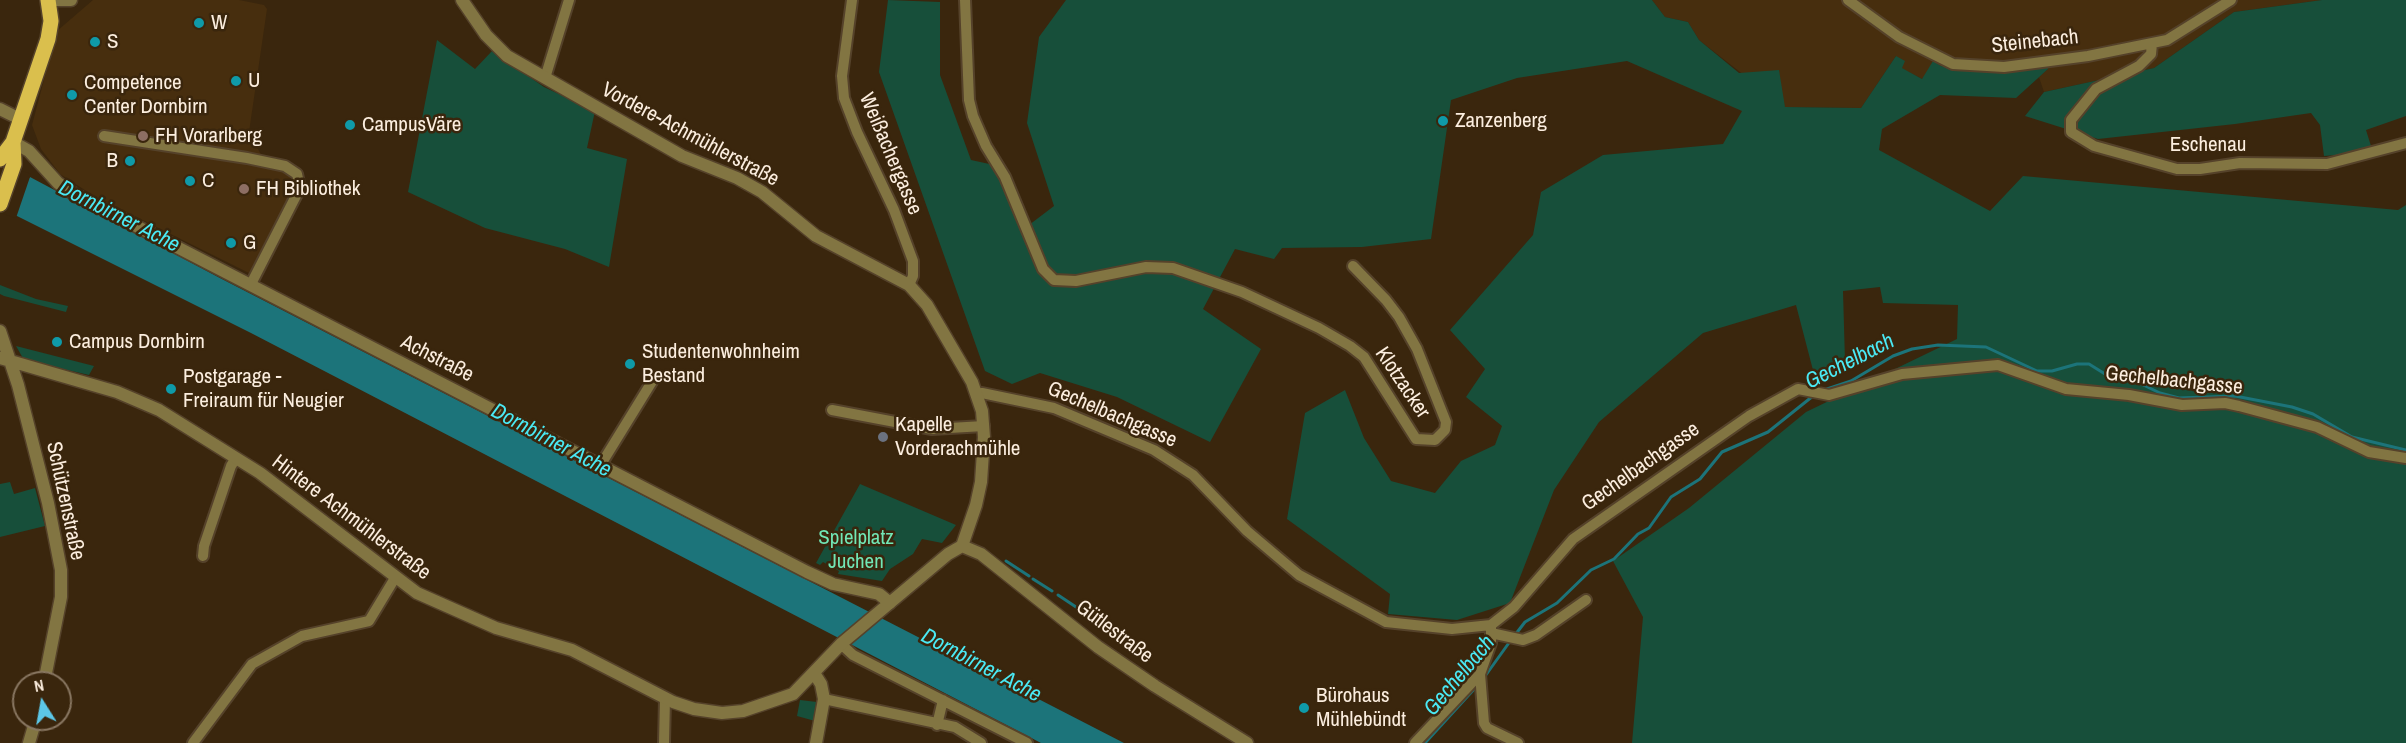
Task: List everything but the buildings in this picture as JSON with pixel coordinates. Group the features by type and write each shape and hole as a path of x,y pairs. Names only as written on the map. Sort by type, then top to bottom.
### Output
{"main road":[{"path":"0,204 6,163 37,66 39,30 48,0"}],"street":[{"path":"48,0 71,0"},
{"name":"Vordere-Achmühlerstraße","path":"462,0 494,46 507,56 682,156 737,178 762,192 816,236 909,285 927,304 977,394 984,426 981,482 962,546"},
{"path":"545,78 569,0"},
{"name":"Weißachergasse","path":"852,0 842,76 844,98 856,132 894,210 913,261 913,276 909,285"},
{"name":"Klotzacker","path":"965,0 969,100 973,116 986,146 1005,177 1043,270 1054,280 1076,281 1146,267 1173,268 1242,292 1319,327 1350,346 1364,357 1416,439 1435,440 1445,430 1446,422 1417,349 1386,300 1353,266"},
{"name":"Steinebach","path":"1848,0 1899,37 1953,64 2004,67 2029,65 2167,40 2231,0"},
{"name":"Eschenau","path":"2152,44 2151,54 2139,66 2096,89 2071,120 2071,132 2094,146 2177,168 2200,169 2240,164 2327,164 2406,143"},
{"path":"0,109 20,119"},
{"path":"104,136 285,165 297,174 300,189 251,284"},
{"name":"Achstraße","path":"13,142 29,151 58,183 74,194 815,576 833,584 879,594 885,607"},
{"name":"Schützenstraße","path":"0,331 5,360 48,503 61,570 61,597 46,671"},
{"name":"Hintere Achmühlerstraße","path":"5,360 136,399 159,410 272,482 417,593 465,615 572,650 665,699 709,712 743,711 786,697 801,687 814,673"},
{"name":"Gechelbachgasse","path":"977,394 982,393 1054,408 1154,450 1193,475 1247,531 1299,575 1386,622 1452,629 1491,629 1514,607 1566,545 1581,533 1770,403 1798,389 1829,395 1902,374 1998,365 2067,389 2129,395 2182,405 2225,403 2239,406 2317,427 2369,452 2406,458"},
{"path":"600,466 653,380"},
{"path":"832,410 932,429 984,426"},
{"path":"203,556 204,546 231,466 236,458"},
{"path":"816,743 824,699 822,688 814,673 841,644 948,554 962,546"},
{"name":"Gütlestraße","path":"962,546 981,554 1098,646 1155,686 1247,743"},
{"path":"193,743 252,664 269,652 309,633 369,621 395,578"},
{"path":"1415,743 1480,675 1491,643 1491,629 1523,640 1536,635 1586,600"},
{"path":"841,644 853,655 1027,743"},
{"path":"1480,675 1484,723 1487,728 1518,743"},
{"path":"664,743 665,699"},
{"path":"824,699 955,727 981,743"},
{"path":"937,724 943,700"}],"shaded area":[{"name":"FH Vorarlberg","path":"93,0 239,0 264,5 267,9 249,132 267,166 289,174 294,187 249,273 94,196 60,174 41,149 32,125 57,31"},
{"path":"1652,0 2322,0 2234,12 2154,68 2044,92 2039,77 2048,69 2001,72 1941,66 1922,79 1901,68 1896,56 1861,108 1785,107 1699,40 1688,22 1665,17"}],"green space":[{"path":"888,0 940,2 940,75 971,160 994,165 1029,225 1054,206 1027,123 1039,37 1066,0 1652,0 1665,17 1688,22 1699,40 1739,73 1779,70 1785,107 1861,108 1896,56 1905,61 1902,68 1922,79 1933,61 1941,66 2001,72 2048,66 2048,69 2016,98 1940,95 1882,129 1879,150 1990,211 2023,176 2398,210 2406,205 2406,743 1632,743 1643,617 1613,561 1689,508 1806,412 1957,339 1958,305 1883,303 1880,287 1843,291 1845,361 1814,374 1796,305 1703,333 1599,422 1554,490 1510,603 1457,620 1388,614 1390,594 1287,519 1305,413 1345,390 1364,438 1391,481 1435,493 1461,461 1495,445 1502,426 1466,397 1485,369 1450,330 1533,235 1541,192 1603,155 1723,144 1742,111 1627,61 1517,78 1451,100 1431,239 1362,247 1282,248 1274,259 1235,249 1203,309 1261,349 1210,442 1117,397 1040,373 1012,384 985,371 879,72"},
{"path":"2322,0 2406,0 2406,116 2366,130 2371,146 2349,154 2324,156 2320,125 2311,113 2098,139 2025,116 2044,92 2154,68 2234,12"},
{"path":"437,40 475,69 492,51 544,87 595,111 587,148 627,159 609,267 565,249 485,228 408,192"},
{"path":"0,285 36,299 68,306 66,312 4,296 0,294"},
{"path":"16,346 94,366 89,375 24,360"},
{"path":"10,482 14,494 35,488 45,526 0,537 0,484"},
{"name":"Spielplatz Juchen","path":"860,484 956,525 942,543 922,539 913,554 890,569 882,581 838,574 839,571 823,562 820,565 816,563"},
{"path":"800,700 817,702 815,721 797,716"}],"water":[{"path":"30,177 218,277 1124,743 1041,743 251,333 17,216 0,210"}],"pier":[{"path":"0,163 31,174 16,218 0,213"}],"waterway":[{"name":"Gechelbach","path":"1824,390 1851,381 1893,356 1912,349 1938,345 1986,347 2037,371 2052,371 2077,364 2089,364 2113,379 2137,382 2160,393 2179,398 2235,396 2292,407 2313,414 2352,437 2406,450"},
{"name":"Gechelbach","path":"1515,635 1525,622 1557,603 1591,570 1614,559 1638,534 1649,528 1671,497 1700,479 1722,452 1768,432 1813,396"},
{"path":"1006,561 1029,576"},
{"path":"1033,579 1052,591"},
{"path":"1058,595 1079,609"},
{"path":"1084,612 1108,629"},
{"path":"1112,632 1127,640"},
{"name":"Gechelbach","path":"1483,679 1511,640"},
{"name":"Gechelbach","path":"1425,743 1477,686"}],"place":[{"name":"W","path":"199,23"},
{"name":"S","path":"95,42"},
{"name":"U","path":"236,81"},
{"name":"Competence Center Dornbirn","path":"72,95"},
{"name":"Zanzenberg","path":"1443,121"},
{"name":"CampusVäre","path":"350,125"},
{"name":"FH Vorarlberg","path":"143,136"},
{"name":"B","path":"130,161"},
{"name":"C","path":"190,181"},
{"name":"FH Bibliothek","path":"244,189"},
{"name":"G","path":"231,243"},
{"name":"Campus Dornbirn","path":"57,342"},
{"name":"Studentenwohnheim Bestand","path":"630,364"},
{"name":"Postgarage - Freiraum für Neugier","path":"171,389"},
{"name":"Kapelle Vorderachmühle","path":"883,437"},
{"name":"Bürohaus Mühlebündt","path":"1304,708"}],"water label":[{"name":"Dornbirner Ache","path":"119,217"},
{"name":"Dornbirner Ache","path":"551,441"},
{"name":"Dornbirner Ache","path":"981,666"}]}
